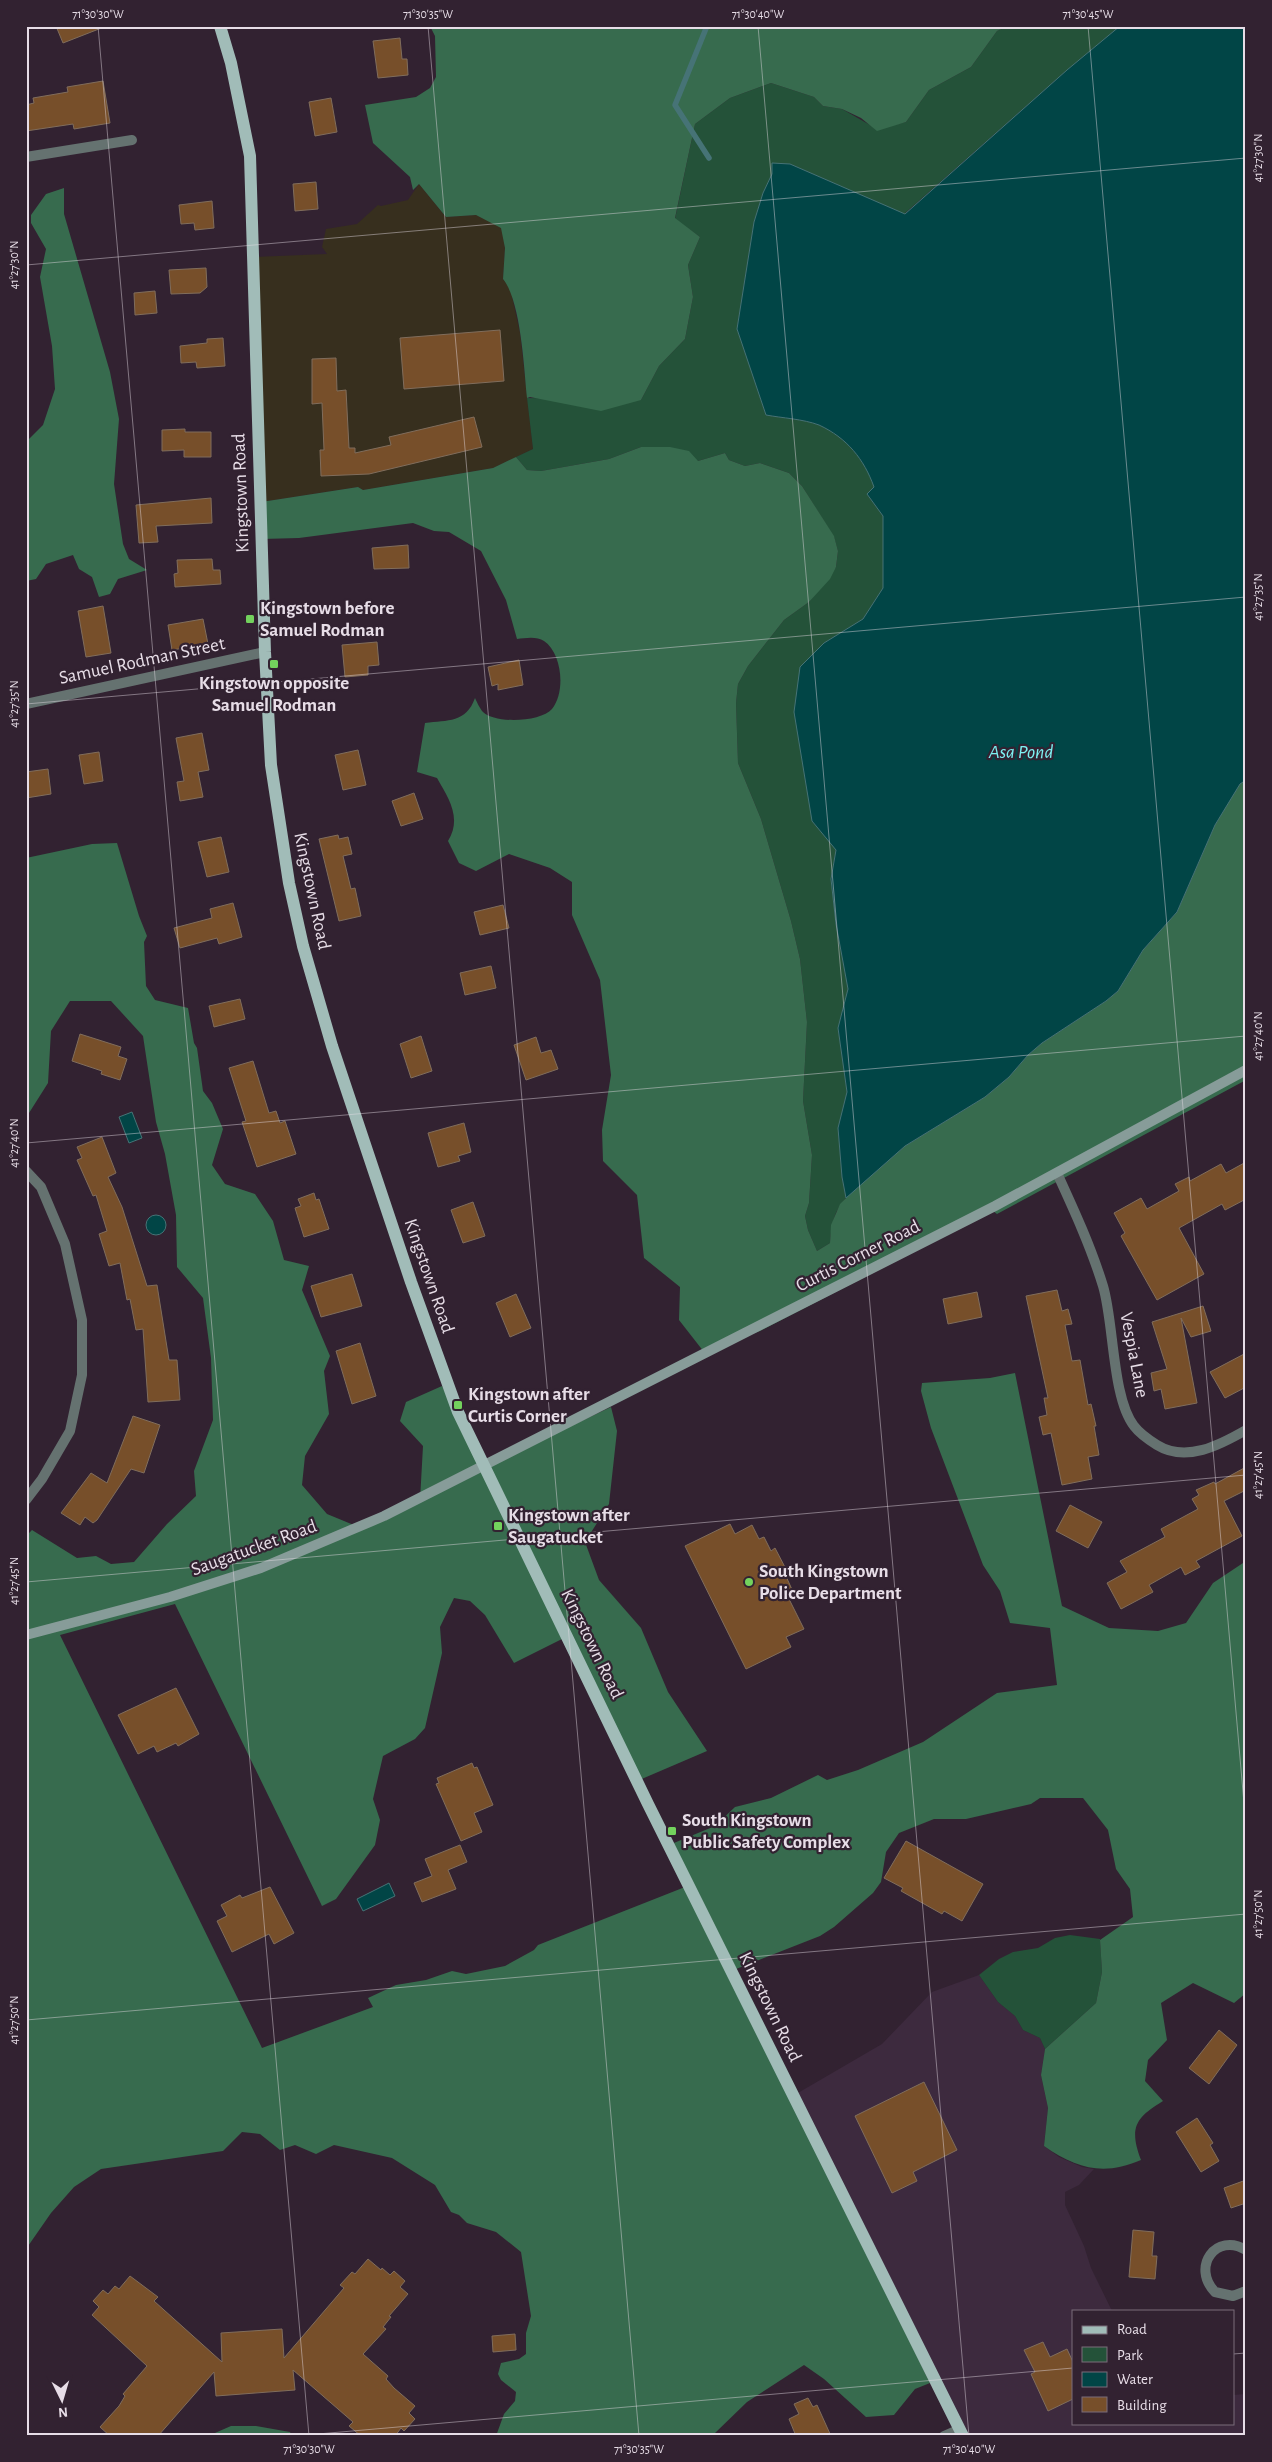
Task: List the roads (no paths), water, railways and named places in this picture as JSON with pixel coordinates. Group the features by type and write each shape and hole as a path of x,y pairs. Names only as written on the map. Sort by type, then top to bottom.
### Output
{"main road":[{"name":"Kingstown Road","path":"220,26 231,63 250,156 265,652 271,765 281,841 303,946 332,1046 410,1282 458,1412 961,2432"}],"street":[{"path":"26,157 132,140"},
{"name":"Samuel Rodman Street","path":"26,704 265,652"},
{"name":"Curtis Corner Road","path":"483,1465 725,1344 1057,1173 1246,1070"},
{"path":"26,1172 41,1187 65,1244 82,1320 82,1376 70,1430 42,1479 26,1500"},
{"name":"Vespia Lane","path":"1057,1173 1087,1240 1104,1287 1124,1403 1133,1426 1148,1440 1164,1450 1186,1454 1233,1438 1246,1430"},
{"name":"Saugatucket Road","path":"26,1635 170,1597 261,1568 384,1516 483,1465"},
{"path":"1245,2249 1237,2245 1219,2247 1212,2252 1204,2268 1205,2278 1215,2292 1233,2296 1246,2291"},
{"path":"944,2436 961,2432"}],"water":[{"name":"Asa Pond","path":"1120,26 1246,26 1246,780 1240,784 1215,825 1177,912 1143,950 1118,991 1042,1043 1028,1055 1009,1077 985,1097 905,1146 846,1198 842,1177 838,1128 847,1092 838,1028 848,989 836,924 831,879 836,850 812,821 794,712 800,667 824,643 863,619 883,588 883,516 867,494 874,487 865,467 853,450 838,436 813,423 766,415 737,329 754,222 763,193 772,174 772,163 790,164 905,214 1067,70"},
{"path":"132,1112 142,1138 129,1143 119,1117"},
{"path":"156,1215 163,1218 166,1225 163,1232 156,1235 149,1232 146,1225 149,1218"},
{"path":"389,1883 395,1896 363,1911 357,1899"}],"waterway":[{"path":"707,26 675,105 709,158"}],"place":[{"name":"Kingstown before Samuel Rodman","path":"250,619"},
{"name":"Kingstown opposite Samuel Rodman","path":"274,664"},
{"name":"Kingstown after Curtis Corner","path":"458,1405"},
{"name":"Kingstown after Saugatucket","path":"498,1526"},
{"name":"South Kingstown Police Department","path":"749,1582"},
{"name":"South Kingstown Public Safety Complex","path":"672,1831"}]}
